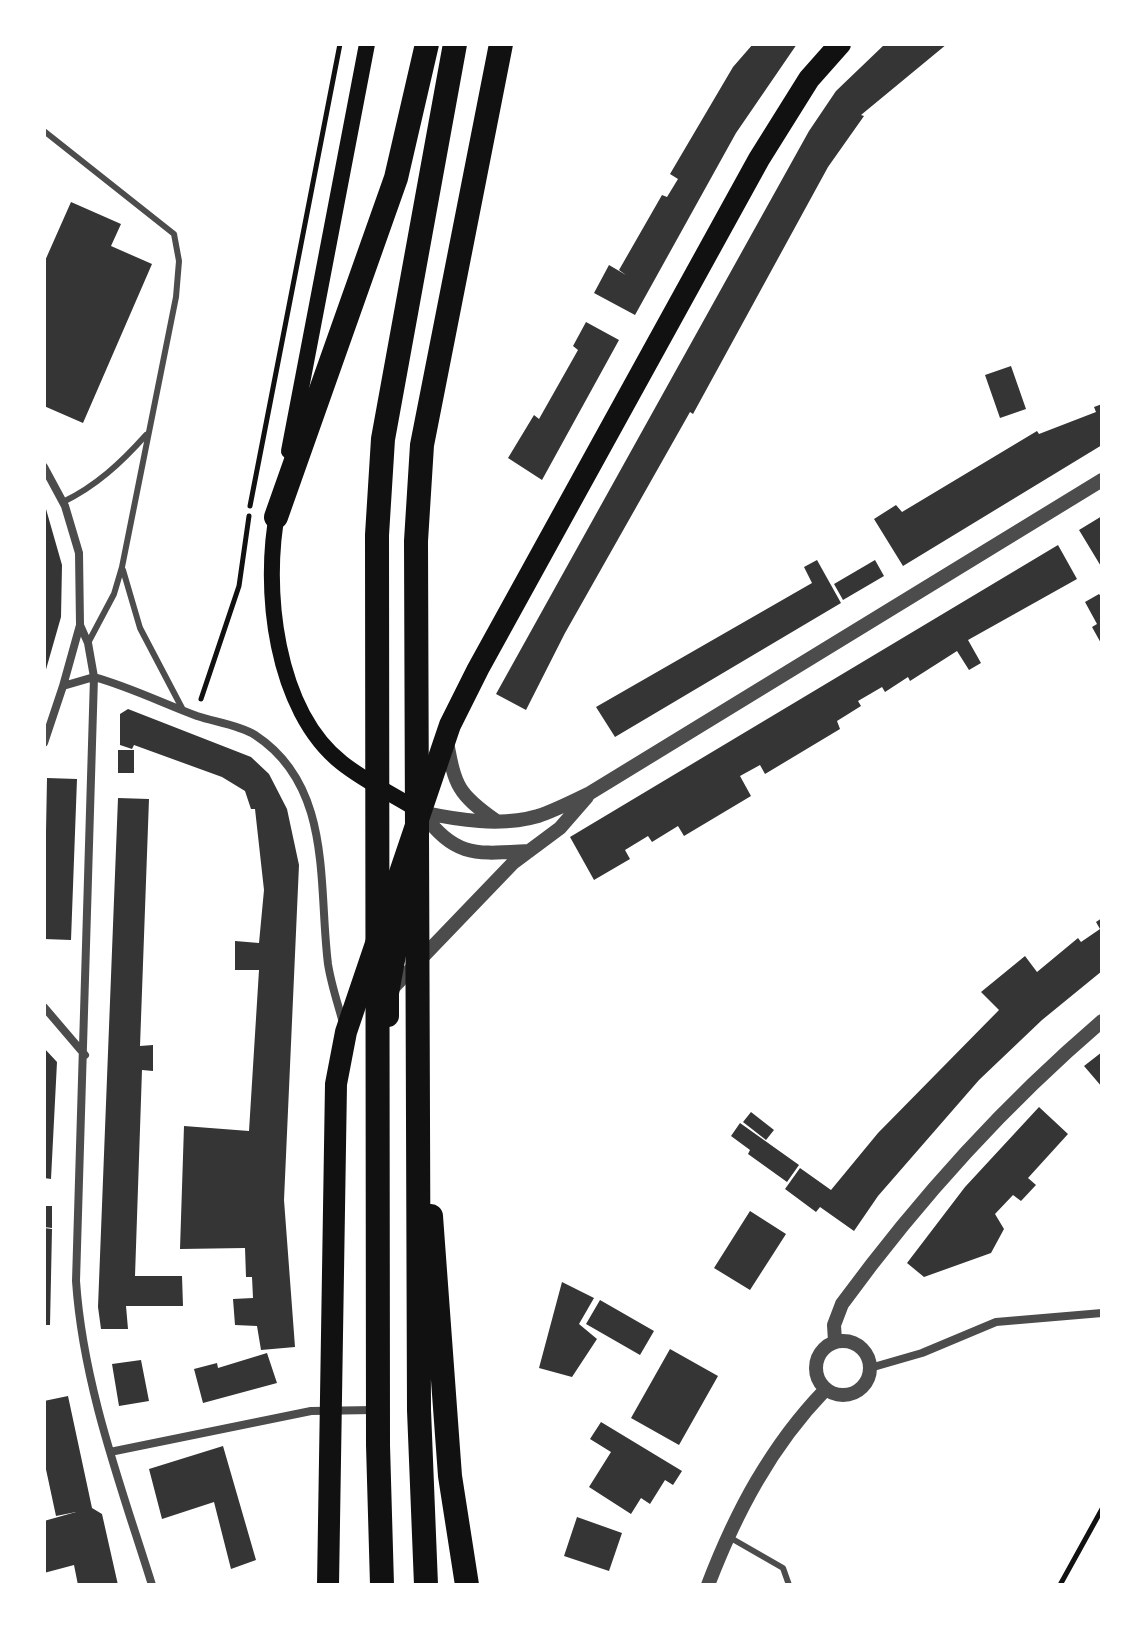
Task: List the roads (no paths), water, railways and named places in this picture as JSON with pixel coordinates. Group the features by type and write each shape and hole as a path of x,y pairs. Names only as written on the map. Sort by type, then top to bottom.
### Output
{"highway":[{"path":"276,517 396,178 427,44"},
{"path":"382,1585 378,1445 377,535 383,439 455,44"},
{"path":"426,1585 419,1410 416,541 422,445 501,44"},
{"path":"328,1585 336,1084 346,1032 446,736 538,556 759,159 809,79 840,44"},
{"path":"393,1585 385,1254 388,993 421,812"},
{"path":"419,1114 437,1268 450,1476 467,1585"}],"main road":[{"path":"367,44 276,517 274,604 285,672 297,703 318,735 342,763 421,812"}],"street":[{"path":"44,467 63,502 79,553 80,625 44,743"},
{"path":"421,812 461,820 538,816 590,793 1102,480"},
{"path":"80,625 88,643 94,677 77,1307 79,1333 110,1452 152,1585"},
{"path":"63,686 94,677 129,686 183,710 253,734 282,757 303,789 317,826 328,967 346,1032"},
{"path":"446,736 453,774 466,800 495,820"},
{"path":"388,993 503,872 560,828 590,793"},
{"path":"421,812 453,846 491,853 529,851"},
{"path":"44,1007 85,1055"},
{"path":"835,1341 834,1325 842,1304 940,1180 1033,1080 1102,1021"},
{"path":"870,1368 922,1353 996,1322 1102,1313"},
{"path":"835,1341 852,1341 865,1352 870,1368 860,1390 837,1395 825,1390 815,1373 819,1353 835,1341"},
{"path":"708,1585 749,1492 793,1424 825,1390"},
{"path":"110,1452 331,1409 388,1410"}],"lane":[{"path":"44,131 174,234 179,261 176,297 122,567 114,594 88,643"},
{"path":"63,502 86,491 121,463 146,435"},
{"path":"122,567 140,628 183,710"},
{"path":"727,1536 783,1568 789,1585"}]}
